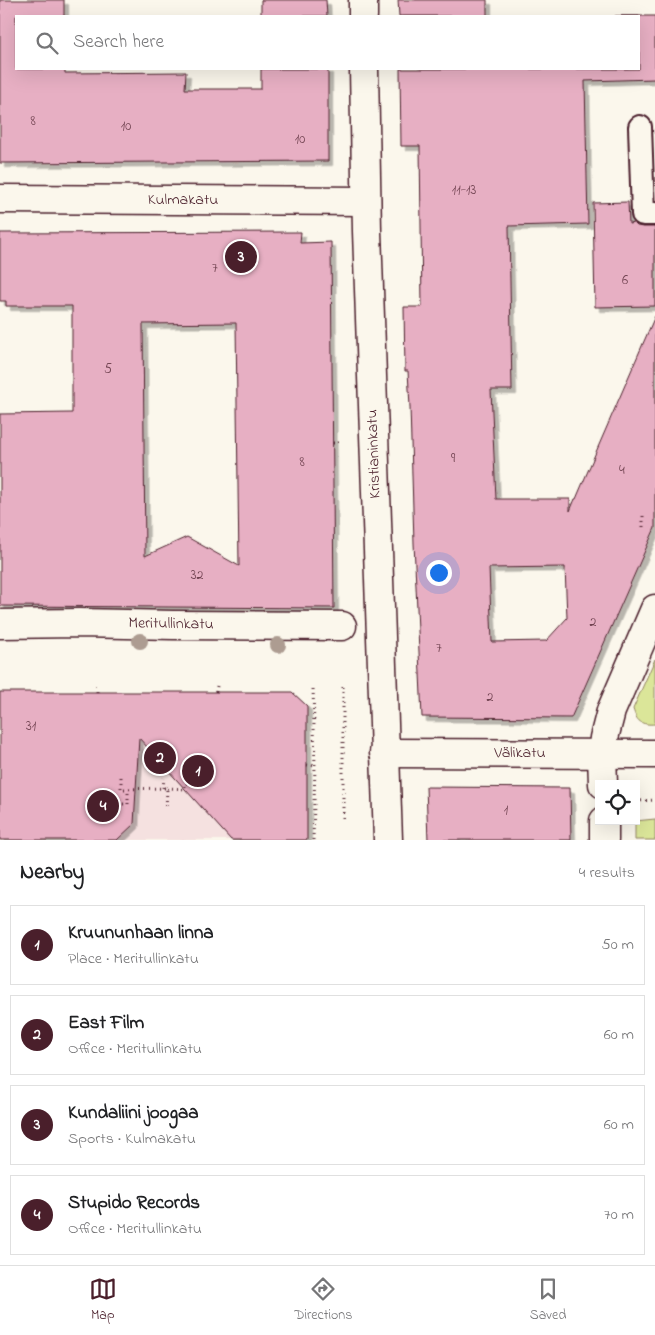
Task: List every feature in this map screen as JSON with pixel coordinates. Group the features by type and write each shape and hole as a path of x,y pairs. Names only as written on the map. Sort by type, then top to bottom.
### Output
{"street":[{"path":"363,0 363,15"},
{"name":"Kristianinkatu","path":"364,70 366,201 388,840"},
{"name":"Kulmakatu","path":"0,199 366,201"},
{"path":"603,780 602,754 611,711 655,608"},
{"name":"Meritullinkatu","path":"0,624 342,626"},
{"name":"Välikatu","path":"384,753 655,754"},
{"path":"604,825 604,840"}],"lane":[{"path":"640,127 642,214 655,214"}],"path":[{"path":"643,516 644,530"},
{"path":"97,686 97,692"},
{"path":"216,686 216,692"},
{"path":"313,687 313,840"},
{"path":"343,687 343,819"},
{"path":"307,766 314,766"},
{"path":"121,777 121,789 185,788 185,783 209,784"},
{"path":"164,778 166,810"},
{"path":"123,804 128,804 128,789"},
{"path":"640,801 655,800"}],"shaded area":[{"path":"87,692 307,706 307,840 90,840"}],"green space":[{"path":"655,659 655,724 646,724 638,720 633,709"},
{"path":"655,819 655,840 635,840 635,825 640,825 640,820"}],"building":[{"path":"0,0 64,0 64,15 15,15 15,70 65,70 65,73 186,72 185,89 261,89 261,70 328,70 328,161 0,163"},
{"path":"261,0 326,0 327,15 261,15"},
{"path":"398,0 487,0 487,15 399,15"},
{"path":"640,16 655,16 655,79 585,81 588,224 509,226 512,390 491,390 496,499 570,499 570,511 655,316 655,528 571,718 422,717 410,407 408,371 405,371 404,307 422,307 420,146 401,146 400,70 640,70","holes":["565,567 567,618 546,641 492,642 489,568"]},
{"path":"628,202 629,224 634,223 637,226 655,227 655,306 595,307 593,203"},
{"path":"301,232 300,243 331,242 334,608 0,606 0,414 72,413 72,306 6,306 6,301 0,301 0,233","holes":["236,323 239,566 187,537 145,556 143,324"]},
{"path":"0,692 292,692 307,706 307,840 231,840 139,738 134,824 117,840 0,840"},
{"path":"426,787 570,788 571,840 428,840"}],"place":[{"name":"Kundaliini joogaa","path":"241,257"},
{"name":"East Film","path":"160,758"},
{"name":"Kruununhaan linna","path":"198,771"},
{"name":"Stupido Records","path":"103,806"}]}
